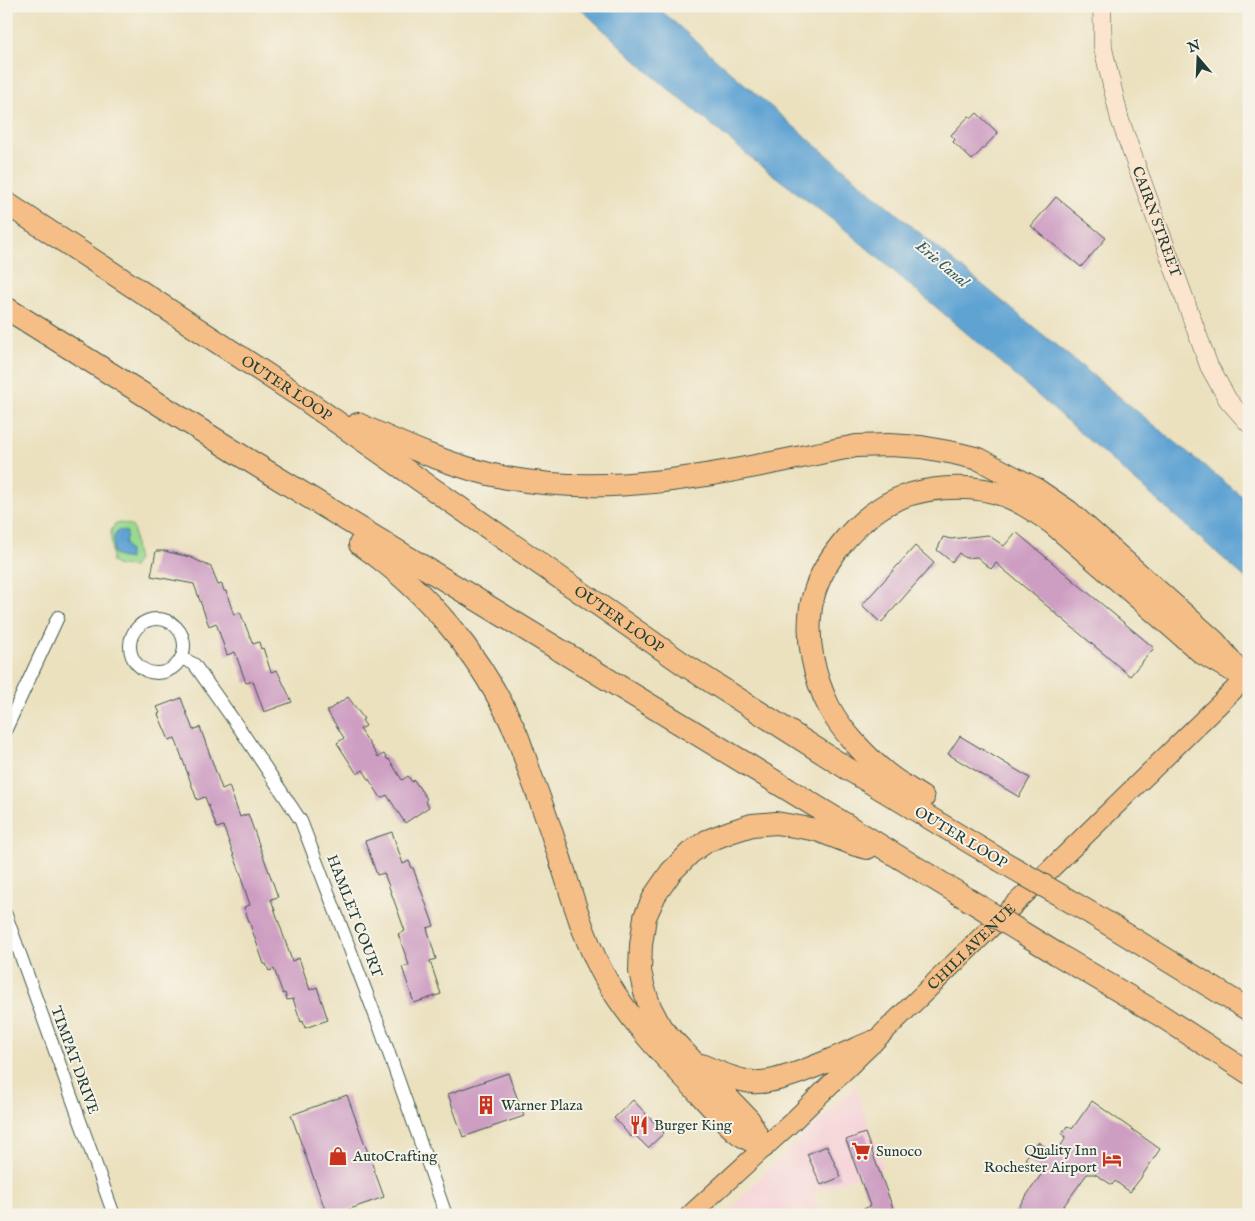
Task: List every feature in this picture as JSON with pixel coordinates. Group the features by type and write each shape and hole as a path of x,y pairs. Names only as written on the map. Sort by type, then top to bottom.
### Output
{"highway":[{"name":"OUTER LOOP","path":"6,203 300,397 685,665 848,770 1094,914 1249,1010"},
{"path":"6,308 245,458 961,896 1160,1015 1249,1073"},
{"path":"300,397 383,436 441,460 506,478 548,483 599,486 655,483 856,446 889,445 921,447 979,460 1034,488 1068,511 1215,642 1248,678"},
{"path":"245,458 329,522 381,558 416,588 449,625 496,693 516,735 554,839 579,917 592,951 607,980 641,1029 675,1068 737,1133 763,1147"},
{"path":"998,859 938,808 885,772 864,752 829,708 818,679 812,657 810,631 811,606 819,582 828,561 853,530 882,507 922,491 946,488 971,488 1005,496 1022,504 1052,523 1202,653 1248,678"},
{"path":"763,1147 749,1120 662,1028 650,1007 640,971 640,945 645,917 655,895 671,872 690,853 707,841 752,825 776,823 817,830 856,845 892,853"},
{"path":"696,1063 736,1079 754,1082 780,1079 872,1042"}],"main road":[{"name":"CHILI AVENUE","path":"690,1215 792,1122 872,1042 1248,678"}],"street":[{"name":"CAIRN STREET","path":"1102,6 1103,48 1120,120 1209,366 1228,400 1249,424"},
{"path":"6,729 58,617"},
{"path":"158,619 174,625 180,632 183,640 184,649 181,658 176,665 168,670 151,672 143,669 131,655 131,638 135,630 141,623 150,620 158,619"},
{"name":"HAMLET COURT","path":"181,658 194,664 301,821 380,1028 446,1215"},
{"name":"TIMPAT DRIVE","path":"6,916 114,1215"}],"shaded area":[{"path":"855,1087 884,1167 812,1193 823,1215 726,1215 754,1184"}],"green space":[{"path":"115,524 131,526 134,531 138,559 133,567 119,566 112,562 111,531"}],"water":[{"name":"Erie Canal","path":"578,6 656,6 875,196 1249,502 1249,581 977,342 842,227 755,161 646,70"},
{"path":"118,530 127,532 125,544 129,551 129,559 119,557 113,553 114,537"}],"building":[{"path":"977,113 998,133 972,160 953,142 955,139 951,135 969,116 972,118"},
{"path":"1056,197 1106,238 1081,267 1031,226"},
{"path":"1016,532 1154,648 1130,676 996,563 991,569 977,557 965,558 959,553 952,562 937,550 943,537 951,539 988,535 1004,546"},
{"path":"915,546 934,563 881,623 862,605"},
{"path":"156,551 190,557 211,567 218,585 222,584 224,591 226,591 234,615 240,612 253,644 259,642 271,672 277,670 292,702 264,712 253,681 246,683 235,652 227,655 216,623 209,626 194,584 151,576"},
{"path":"348,697 364,719 362,720 366,726 360,729 378,757 384,754 402,780 408,776 412,782 414,780 427,799 425,801 429,807 405,823 387,795 381,798 363,770 357,774 337,743 344,738 327,711"},
{"path":"181,698 193,730 200,727 222,789 229,786 240,817 248,814 278,897 271,899 292,961 299,958 310,990 317,987 328,1020 305,1028 293,999 287,1000 285,993 283,994 274,969 269,971 266,964 264,964 244,907 250,905 243,880 223,826 217,828 205,797 197,800 175,738 169,740 158,714 160,713 157,707"},
{"path":"960,736 1030,778 1019,797 948,754"},
{"path":"392,832 403,864 409,861 413,868 434,926 427,928 436,959 430,961 441,994 414,1003 402,967 409,965 398,934 405,931 384,873 377,875 365,841"},
{"name":"Warner Plaza","path":"508,1073 524,1116 463,1137 448,1094"},
{"name":"AutoCrafting","path":"347,1095 384,1197 333,1215 327,1215 291,1115"},
{"name":"Burger King","path":"633,1100 664,1133 648,1148 634,1134 631,1137 614,1118"},
{"name":"Quality Inn Rochester Airport","path":"1092,1101 1160,1149 1140,1179 1130,1192 1115,1181 1112,1185 1095,1174 1087,1174 1057,1215 1013,1215 1043,1172 1025,1159 1038,1142 1055,1154 1066,1138 1062,1133 1068,1126 1072,1129"},
{"path":"865,1133 893,1208 883,1212 884,1215 851,1215 870,1206 846,1140"},
{"path":"827,1146 841,1177 821,1185 807,1154"}],"place":[{"name":"Warner Plaza","path":"486,1105"},
{"name":"Burger King","path":"639,1125"},
{"name":"Sunoco","path":"861,1151"},
{"name":"AutoCrafting","path":"338,1156"},
{"name":"Quality Inn Rochester Airport","path":"1112,1159"}]}
